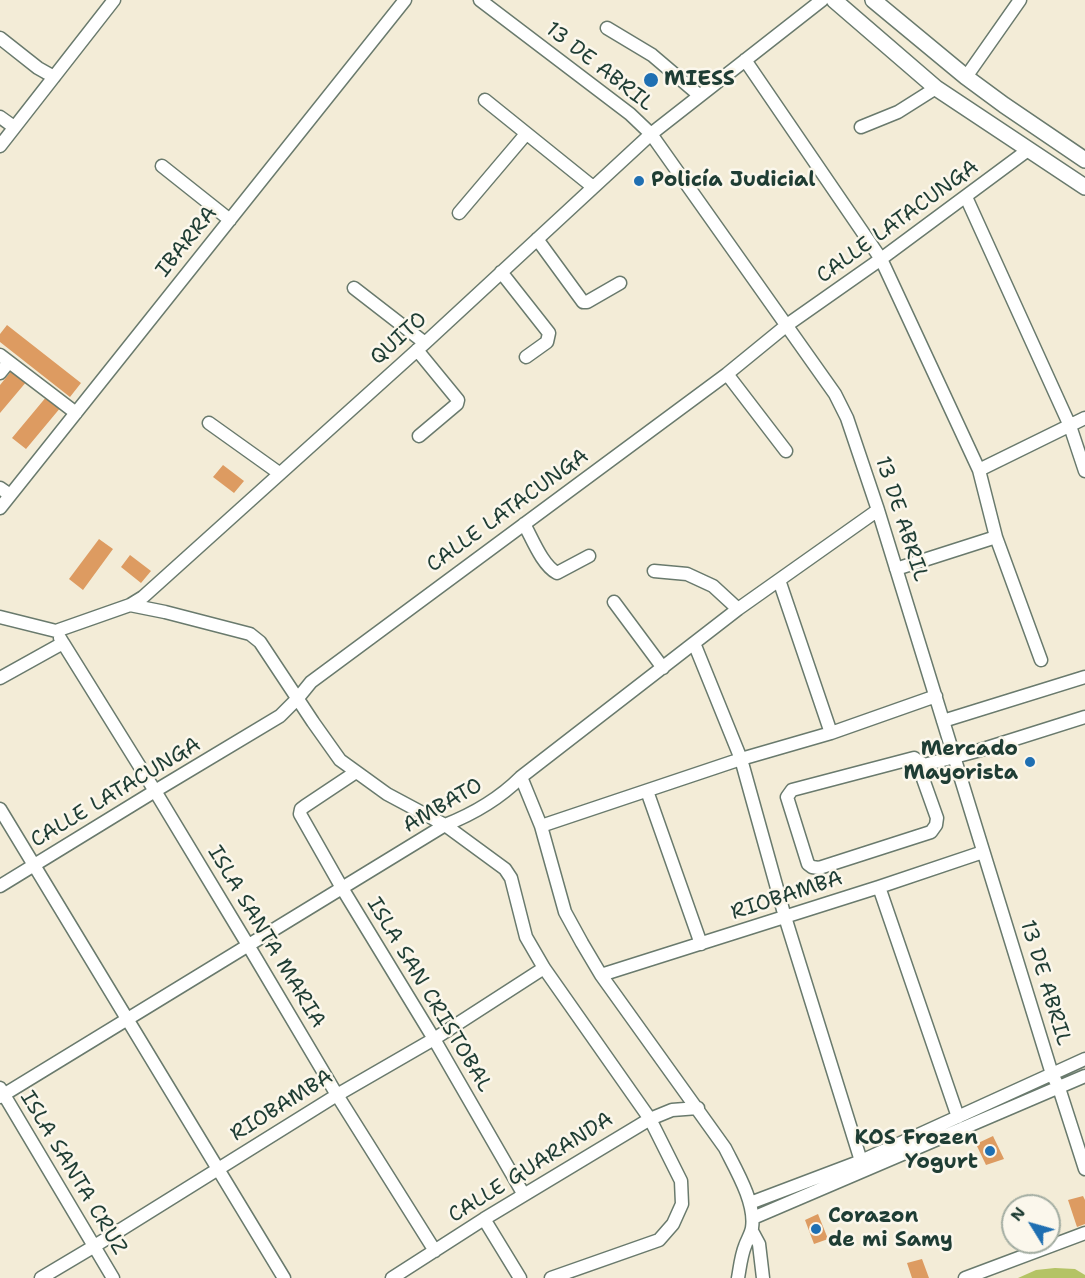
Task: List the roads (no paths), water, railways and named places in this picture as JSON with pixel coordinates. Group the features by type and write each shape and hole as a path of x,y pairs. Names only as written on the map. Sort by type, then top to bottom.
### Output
{"main road":[{"path":"834,0 936,88 1085,187"},
{"path":"873,0 966,77 1085,160"}],"street":[{"path":"0,146 114,0"},
{"name":"IBARRA","path":"0,508 5,491 76,412 405,0"},
{"name":"13 DE ABRIL","path":"480,0 630,114 651,134 835,394 847,418 878,510 1052,1074 1059,1088 1085,1169"},
{"name":"QUITO","path":"57,631 130,605 143,597 651,134 822,0"},
{"path":"966,77 1014,2"},
{"path":"607,28 652,55 699,95"},
{"path":"0,38 38,68 54,77"},
{"path":"745,60 880,260 979,470 996,537 1041,660"},
{"path":"861,127 898,112 936,88"},
{"path":"485,100 592,187"},
{"path":"0,117 14,127"},
{"path":"459,213 526,134"},
{"name":"CALLE LATACUNGA","path":"0,886 280,716 311,682 727,374 787,326 1028,150"},
{"path":"162,166 230,220"},
{"path":"966,197 1070,426 1085,471"},
{"path":"537,239 583,302 587,302 620,283"},
{"path":"501,272 549,333 547,342 526,357"},
{"path":"354,288 421,346 459,400 419,436"},
{"path":"0,373 4,359 76,412"},
{"path":"727,374 786,451"},
{"path":"979,470 1085,418"},
{"path":"209,423 279,473"},
{"name":"AMBATO","path":"1,1093 445,825 467,816 507,791 521,777 738,609 878,510"},
{"path":"524,524 542,557 557,573 589,556"},
{"path":"896,568 996,537"},
{"path":"654,571 687,574 713,586 738,609"},
{"path":"779,580 831,732"},
{"path":"614,602 663,668"},
{"path":"130,605 249,634 260,642 340,760 387,794 445,825 505,869 511,878 526,937 544,968 650,1119 681,1181 682,1204 673,1224 659,1240 550,1278"},
{"path":"0,617 57,631 63,643 0,678"},
{"name":"ISLA SANTA MARIA","path":"63,643 155,791 337,1095 435,1251"},
{"path":"694,643 741,759 785,917 861,1161"},
{"path":"943,721 1085,677"},
{"path":"541,826 936,696"},
{"path":"924,765 922,776 937,818 936,825 931,832 819,868 808,864 787,797 792,790 914,758 924,765 954,758 1085,717"},
{"name":"ISLA SAN CRISTOBAL","path":"356,772 304,806 300,814 524,1195"},
{"path":"521,777 541,826 565,912 602,975 725,1148 740,1178 753,1218 752,1231 744,1247 738,1278"},
{"path":"647,790 701,944"},
{"path":"0,809 284,1278"},
{"name":"RIOBAMBA","path":"602,975 983,852"},
{"path":"879,887 958,1118"},
{"name":"RIOBAMBA","path":"41,1278 337,1095 434,1039 544,968"},
{"path":"750,1203 861,1161 1085,1059"},
{"path":"753,1218 1085,1076"},
{"name":"ISLA SANTA CRUZ","path":"1,1093 113,1278"},
{"name":"CALLE GUARANDA","path":"392,1278 484,1219 650,1119 672,1110 698,1108"},
{"path":"484,1219 520,1278"},
{"path":"752,1231 759,1244 763,1278"},
{"path":"965,1278 1085,1233"}],"place":[{"name":"MIESS","path":"651,80"},
{"name":"Policía Judicial","path":"639,181"},
{"name":"Mercado Mayorista","path":"1030,762"},
{"name":"KOS Frozen Yogurt","path":"990,1151"},
{"name":"Corazon de mi Samy","path":"816,1229"}]}
